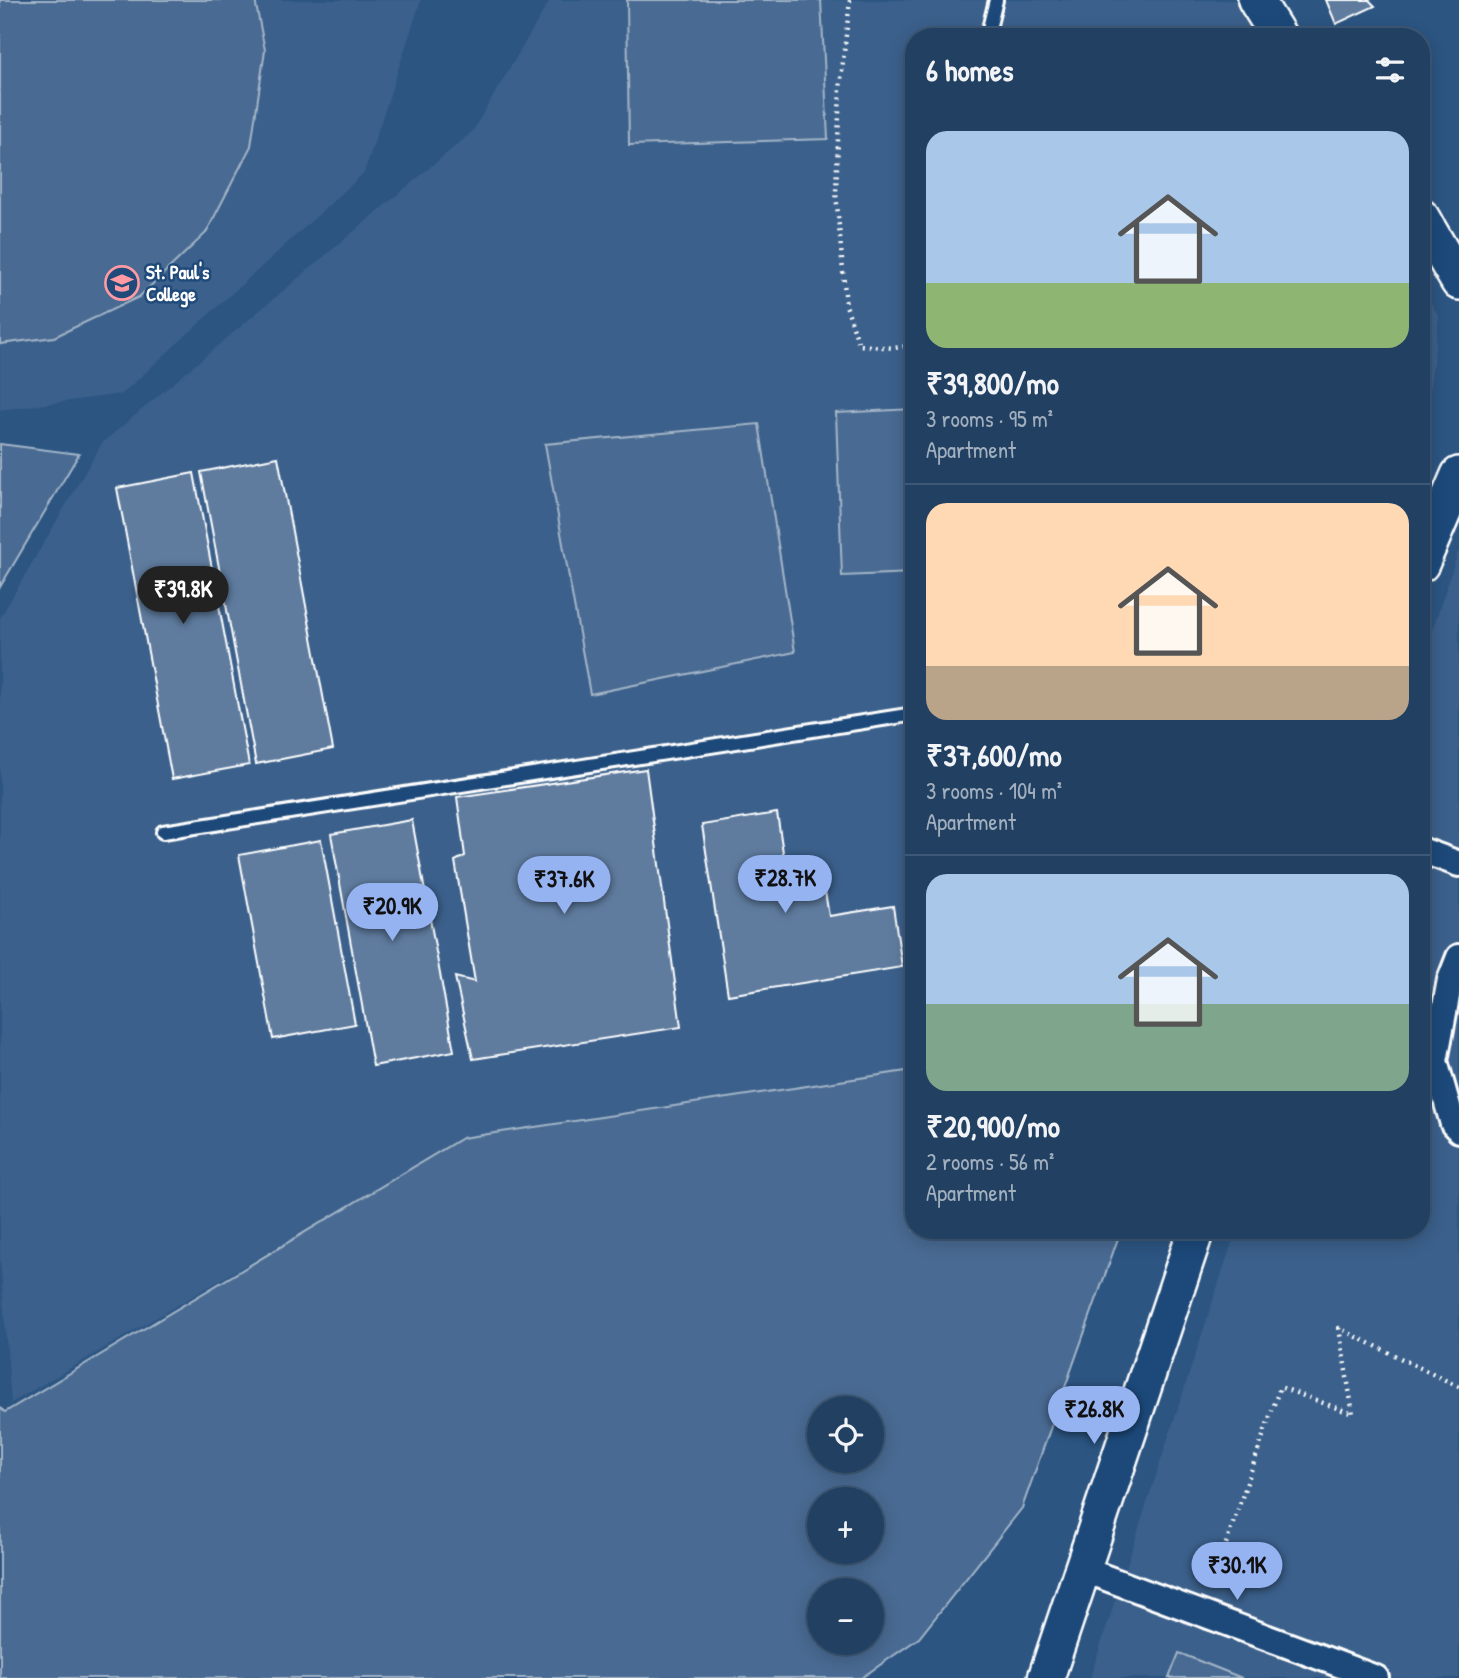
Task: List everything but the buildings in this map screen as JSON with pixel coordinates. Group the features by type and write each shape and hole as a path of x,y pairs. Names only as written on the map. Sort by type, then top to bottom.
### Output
{"street":[{"path":"1256,0 1273,28"},
{"path":"1430,233 1459,282"},
{"path":"1430,544 1459,475"},
{"path":"1430,853 1459,864"},
{"path":"1459,957 1450,980 1435,1061 1453,1124 1459,1130"},
{"path":"1046,1678 1193,1239"},
{"path":"1082,1569 1376,1678"}],"lane":[{"path":"989,28 996,0"},
{"path":"163,832 905,715"}],"path":[{"path":"850,0 840,88 836,193 846,305 859,345 905,346"},
{"path":"1202,1614 1280,1387 1353,1414 1339,1328 1459,1387"}],"shaded area":[{"name":"St. Paul's College","path":"0,0 421,0 364,173 122,394 0,410"},
{"path":"0,0 255,0 265,50 251,146 206,233 139,297 54,337 0,344"},
{"path":"550,0 1254,0 1270,28 905,28 905,1071 462,1138 11,1403 0,1259 0,618 102,443 472,132"},
{"path":"627,0 821,0 828,139 629,145"},
{"path":"1430,302 1439,317 1430,386"},
{"path":"905,409 905,573 842,576 836,413"},
{"path":"759,424 795,652 590,694 545,444"},
{"path":"0,444 79,454 0,587"},
{"path":"1459,549 1459,1678 1090,1678 1233,1239 1430,1239 1430,638"},
{"path":"905,1071 905,1239 1118,1239 1022,1508 919,1638 861,1678 0,1678 0,1408 5,1412 462,1138"},
{"path":"1179,1653 1242,1678 1169,1678"}],"place":[{"name":"St. Paul's College","path":"122,283"}]}
